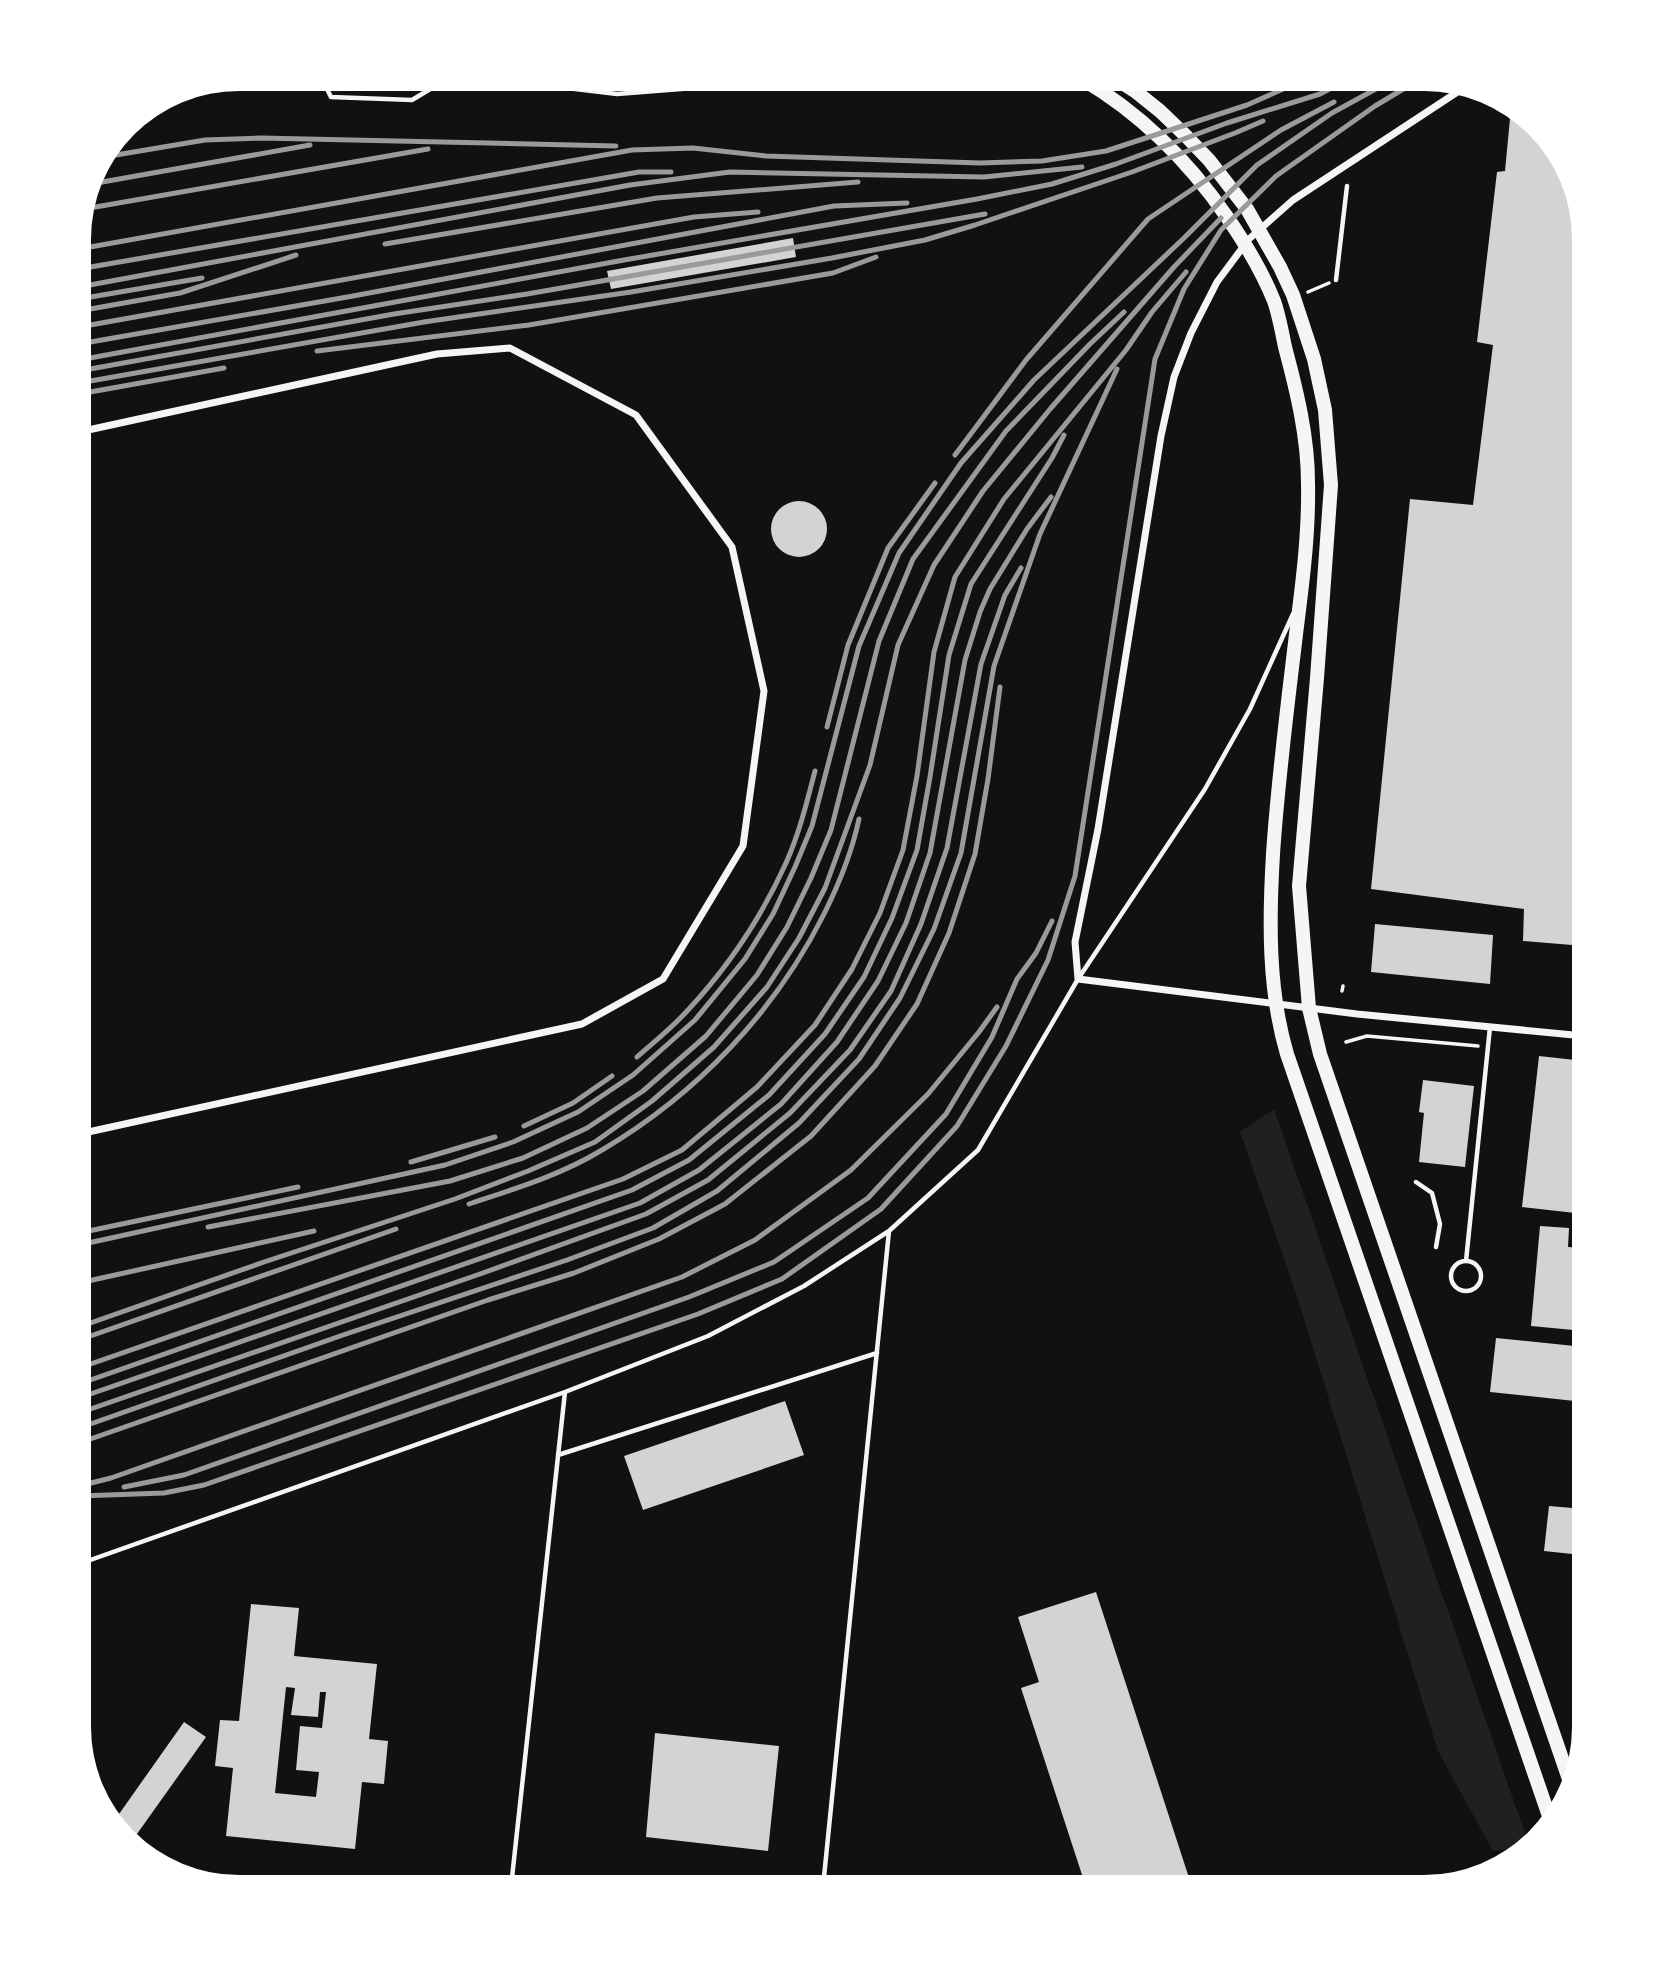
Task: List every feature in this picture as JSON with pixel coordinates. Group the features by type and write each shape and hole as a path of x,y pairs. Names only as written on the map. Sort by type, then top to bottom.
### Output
{"highway":[{"path":"1099,91 1174,152 1216,201 1251,256 1274,302 1301,408 1308,482 1306,538 1276,806 1270,897 1276,1004 1287,1054 1547,1809"},
{"path":"1135,91 1186,136 1247,209 1293,295 1314,359 1325,410 1331,485 1299,886 1309,1008 1320,1054 1566,1769"}],"street":[{"path":"1454,94 1293,200 1249,239 1217,282 1191,332 1174,377 1161,436 1098,829 1075,942 1078,979 1357,1014 1572,1035"},
{"path":"91,429 437,354 510,348 636,415 732,547 764,691 743,846 663,979 582,1024 91,1131"}],"lane":[{"path":"328,91 331,97 412,100 427,91"},
{"path":"592,91 617,94 655,91"},
{"path":"1336,280 1347,186"},
{"path":"91,1560 565,1392 708,1336 803,1286 889,1231 978,1150 1078,979 1205,789 1250,709 1300,597"},
{"path":"1466,1261 1490,1026"},
{"path":"1416,1182 1432,1193 1440,1224 1436,1247"},
{"path":"824,1875 889,1231"},
{"path":"1466,1261 1476,1265 1480,1273 1475,1287 1466,1291 1454,1284 1451,1276 1454,1267 1466,1261"},
{"path":"558,1455 877,1353"},
{"path":"513,1875 565,1392"}],"path":[{"path":"1308,292 1336,280"},
{"path":"1346,1042 1356,1036 1367,1036 1478,1046"}],"shaded area":[{"path":"1274,1109 1525,1835 1506,1849 1493,1851 1438,1751 1297,1296 1240,1132"}],"building":[{"path":"1510,119 1529,134 1547,157 1564,191 1571,220 1572,945 1523,941 1524,909 1371,889 1410,499 1473,505 1493,345 1477,342 1497,172 1505,171"},
{"path":"793,238 796,257 611,289 607,271"},
{"path":"799,501 810,503 819,509 825,518 825,540 819,549 810,555 799,557 788,555 779,549 773,540 771,529 773,518 779,509 788,503"},
{"path":"1375,924 1493,935 1490,984 1371,972"},
{"path":"1539,1056 1572,1060 1572,1213 1522,1207"},
{"path":"1423,1080 1474,1086 1465,1167 1419,1162 1424,1113 1419,1112"},
{"path":"1540,1226 1569,1228 1568,1247 1572,1247 1572,1330 1531,1326"},
{"path":"1496,1338 1572,1346 1572,1401 1490,1392"},
{"path":"785,1401 804,1455 643,1510 624,1456"},
{"path":"1549,1506 1572,1508 1572,1554 1544,1551"},
{"path":"1096,1592 1188,1875 1082,1875 1021,1688 1039,1682 1018,1617"},
{"path":"251,1604 299,1608 294,1656 377,1664 369,1739 388,1741 384,1784 362,1782 355,1849 226,1836 233,1768 215,1766 220,1720 239,1721","holes":["286,1687 295,1688 291,1715 318,1717 320,1692 326,1692 322,1728 300,1726 296,1770 319,1772 316,1797 275,1793"]},
{"path":"184,1722 206,1737 137,1834 120,1813"},
{"path":"655,1733 779,1746 768,1851 646,1837"}],"railway":[{"path":"91,247 632,150 693,148 766,156 980,163 1042,161 1106,151 1247,105 1279,91"},
{"path":"91,358 1052,184 1326,91"},
{"path":"91,1242 445,1165 513,1142 578,1112 633,1075 695,1020 745,959 773,914 812,826 859,646 899,553 961,463 1034,380 1257,165 1332,113 1372,91"},
{"path":"91,1496 164,1493 204,1485 698,1314 782,1279 881,1209 957,1126 1006,1046 1048,960 1075,876 1155,359 1184,289 1221,230 1276,176 1400,91"},
{"path":"955,455 1026,360 1148,219 1281,130 1334,102"},
{"path":"91,381 424,322 631,292 925,240 1132,172 1263,121"},
{"path":"118,155 205,140 261,138 616,146"},
{"path":"102,182 310,145"},
{"path":"95,207 428,149"},
{"path":"91,285 630,185 730,172 984,177 1082,167"},
{"path":"91,267 639,172 671,172"},
{"path":"385,244 657,198 858,182"},
{"path":"91,342 834,206 907,203"},
{"path":"91,325 694,217 758,212"},
{"path":"91,369 394,314 527,294 985,214"},
{"path":"91,1323 455,1199 595,1142 652,1101 714,1047 767,987 799,938 825,888 870,765 898,645 934,565 983,491 1051,408 1174,267 1221,218"},
{"path":"91,309 180,293 296,255"},
{"path":"317,351 529,325 833,273 876,257"},
{"path":"91,1364 623,1179 682,1150 757,1087 815,1025 852,969 880,913 903,850 917,776 934,652 955,577 1004,499 1186,272"},
{"path":"91,297 202,278"},
{"path":"208,1227 450,1181 523,1158 587,1128 643,1091 706,1036 757,975 787,927 811,878 831,830 879,641 913,559 1006,431 1124,312"},
{"path":"91,392 224,368"},
{"path":"91,1424 653,1228 717,1191 799,1123 859,1059 900,998 934,929 961,853 994,666 1040,534 1117,369"},
{"path":"91,1380 632,1190 689,1160 769,1095 825,1034 864,977 892,918 917,850 949,655 971,584 1064,435"},
{"path":"827,727 848,645 888,548 935,483"},
{"path":"91,1394 640,1203 699,1170 781,1104 837,1042 878,981 906,923 930,853 965,660 980,612 990,589 1027,529 1051,497"},
{"path":"91,1409 646,1214 708,1180 790,1113 850,1050 891,991 921,924 947,848 981,664 1005,595 1021,568"},
{"path":"91,1439 488,1300 574,1273 659,1239 725,1204 811,1136 875,1066 917,1004 949,933 975,854 1000,687"},
{"path":"637,1057 703,994 755,921 791,852 815,771"},
{"path":"469,1204 537,1181 586,1159 637,1128 701,1077 757,1017 804,950 840,879 859,819"},
{"path":"124,1487 184,1475 689,1297 774,1262 868,1198 946,1114 992,1037 1017,979 1036,953 1052,921"},
{"path":"91,1483 682,1277 755,1240 851,1170 928,1094 997,1007"},
{"path":"524,1126 573,1103 612,1076"},
{"path":"411,1162 495,1137"},
{"path":"91,1230 298,1187"},
{"path":"91,1336 396,1229"},
{"path":"91,1280 314,1231"}]}
